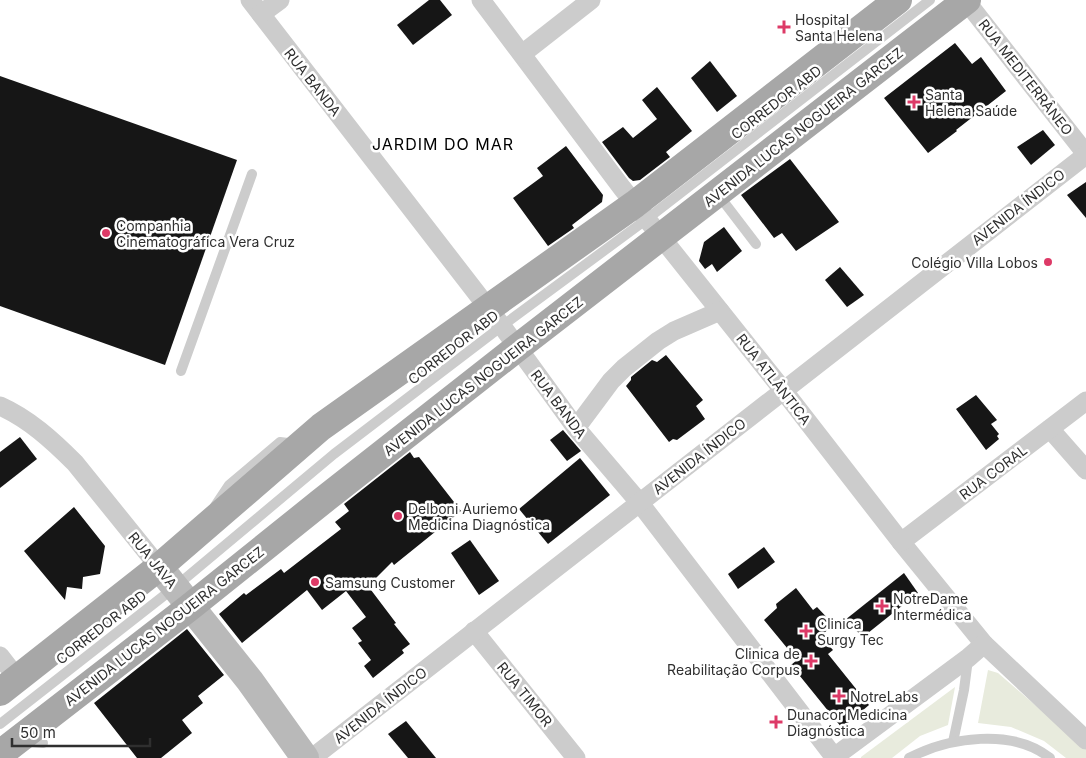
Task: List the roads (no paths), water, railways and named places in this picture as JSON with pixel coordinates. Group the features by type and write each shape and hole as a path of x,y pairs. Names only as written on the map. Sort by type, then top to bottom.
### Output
{"main road":[{"name":"AVENIDA LUCAS NOGUEIRA GARCEZ","path":"15,740 175,587 199,533 299,445 321,427 503,328 648,220 898,0"},
{"name":"AVENIDA LUCAS NOGUEIRA GARCEZ","path":"9,685 321,502 503,328 648,220 717,193 967,0"}],"street":[{"path":"255,7 280,0"},
{"name":"RUA ATLÂNTICA","path":"481,0 648,220 783,390 900,542 984,644 1086,740"},
{"path":"522,54 591,0"},
{"name":"RUA MEDITERRÂNEO","path":"967,0 1086,154"},
{"name":"RUA BANDA","path":"255,7 503,328 576,428 639,502 834,758"},
{"name":"AVENIDA ÍNDICO","path":"312,758 1086,154"},
{"path":"576,428 611,381 624,368 674,331 720,311"},
{"name":"RUA CORAL","path":"900,542 1086,401"},
{"name":"RUA JAVA","path":"0,406 34,425 75,463 250,681 305,758"},
{"path":"1050,429 1086,470"},
{"name":"RUA TIMOR","path":"474,631 576,758"},
{"path":"834,758 984,644"},
{"path":"0,656 9,685"}],"lane":[{"name":"CORREDOR ABD","path":"648,220 930,0"},
{"path":"181,371 252,174"},
{"path":"717,193 756,244"},
{"path":"953,742 964,690 968,658"},
{"path":"909,758 937,746 953,742 984,739 1005,740 1026,746 1050,758"}],"place":[{"name":"Hospital Santa Helena","path":"784,27"},
{"name":"Santa Helena Saúde","path":"914,102"},
{"name":"Companhia Cinematográfica Vera Cruz","path":"106,233"},
{"name":"Colégio Villa Lobos","path":"1048,262"},
{"name":"Delboni Auriemo Medicina Diagnóstica","path":"398,516"},
{"name":"Samsung Customer","path":"315,582"},
{"name":"NotreDame Intermédica","path":"882,606"},
{"name":"Clinica Surgy Tec","path":"806,631"},
{"name":"Clinica de Reabilitação Corpus","path":"811,661"},
{"name":"NotreLabs","path":"839,696"},
{"name":"Dunacor Medicina Diagnóstica","path":"776,722"}],"district":[{"name":"JARDIM DO MAR","path":"443,144"}]}
